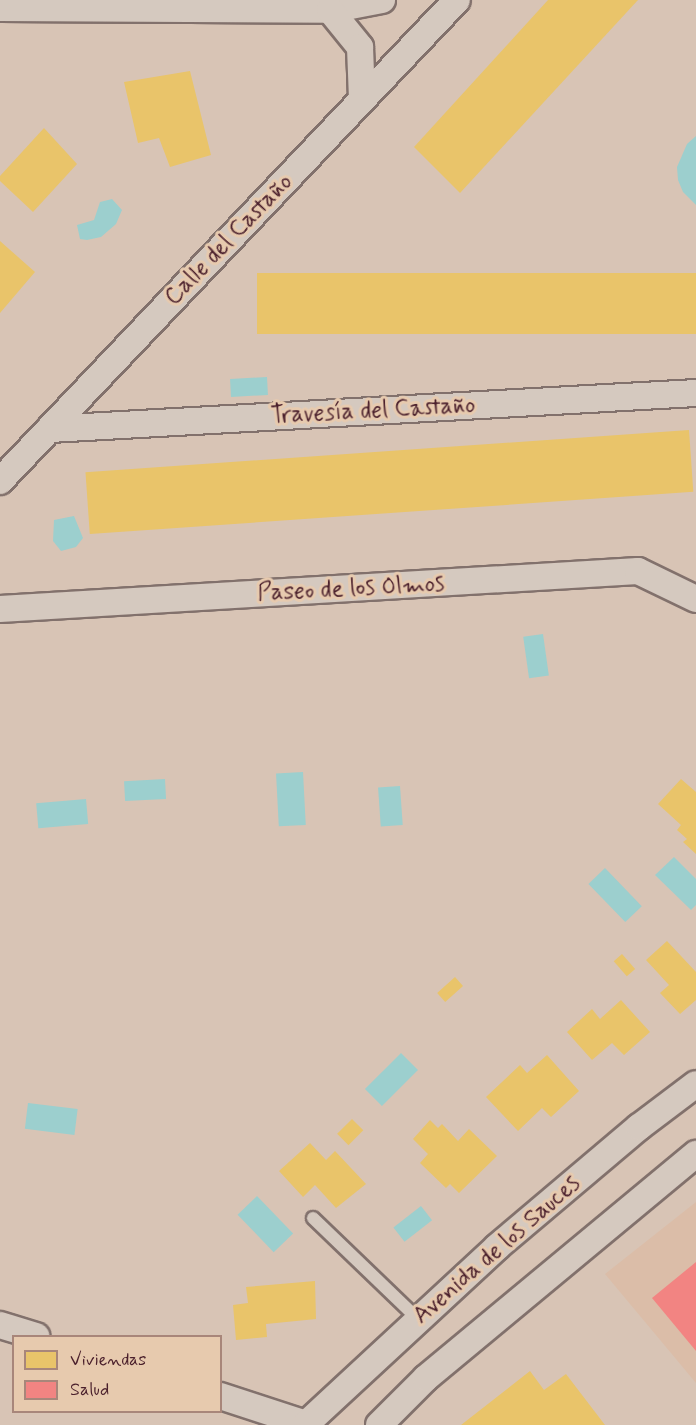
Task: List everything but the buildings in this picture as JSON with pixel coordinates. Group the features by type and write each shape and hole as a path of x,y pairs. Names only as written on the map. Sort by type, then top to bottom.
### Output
{"street":[{"path":"0,8 330,10 382,0"},
{"name":"Calle del Castaño","path":"0,481 457,0"},
{"path":"330,10 360,47 362,100"},
{"name":"Travesía del Castaño","path":"50,429 696,393"},
{"name":"Paseo de los Olmos","path":"0,609 638,572 696,599"},
{"name":"Avenida de los Sauces","path":"307,1424 418,1319 621,1142 696,1084"},
{"path":"379,1425 426,1378 694,1157"},
{"path":"0,1325 33,1335"},
{"path":"222,1397 307,1424"}],"lane":[{"path":"313,1218 418,1319"}],"shaded area":[{"path":"696,1202 696,1383 605,1274"}],"water":[{"path":"696,136 696,205 683,192 678,180 677,167 687,144"},
{"path":"112,199 122,210 116,224 101,237 80,239 77,225 94,220 100,202"},
{"path":"267,377 268,395 231,397 230,379"},
{"path":"74,516 83,538 76,547 61,551 53,541 54,520"},
{"path":"543,634 549,676 529,678 523,637"},
{"path":"303,772 306,825 279,826 276,773"},
{"path":"165,779 166,799 125,801 124,781"},
{"path":"400,786 403,825 381,826 378,788"},
{"path":"86,799 88,824 38,828 36,803"},
{"path":"674,857 696,879 696,905 691,910 655,875"},
{"path":"605,868 642,906 625,922 588,884"},
{"path":"401,1053 418,1070 382,1106 365,1089"},
{"path":"28,1103 78,1109 74,1135 25,1129"},
{"path":"257,1196 293,1233 274,1252 238,1215"},
{"path":"421,1206 432,1220 405,1242 393,1228"}]}
